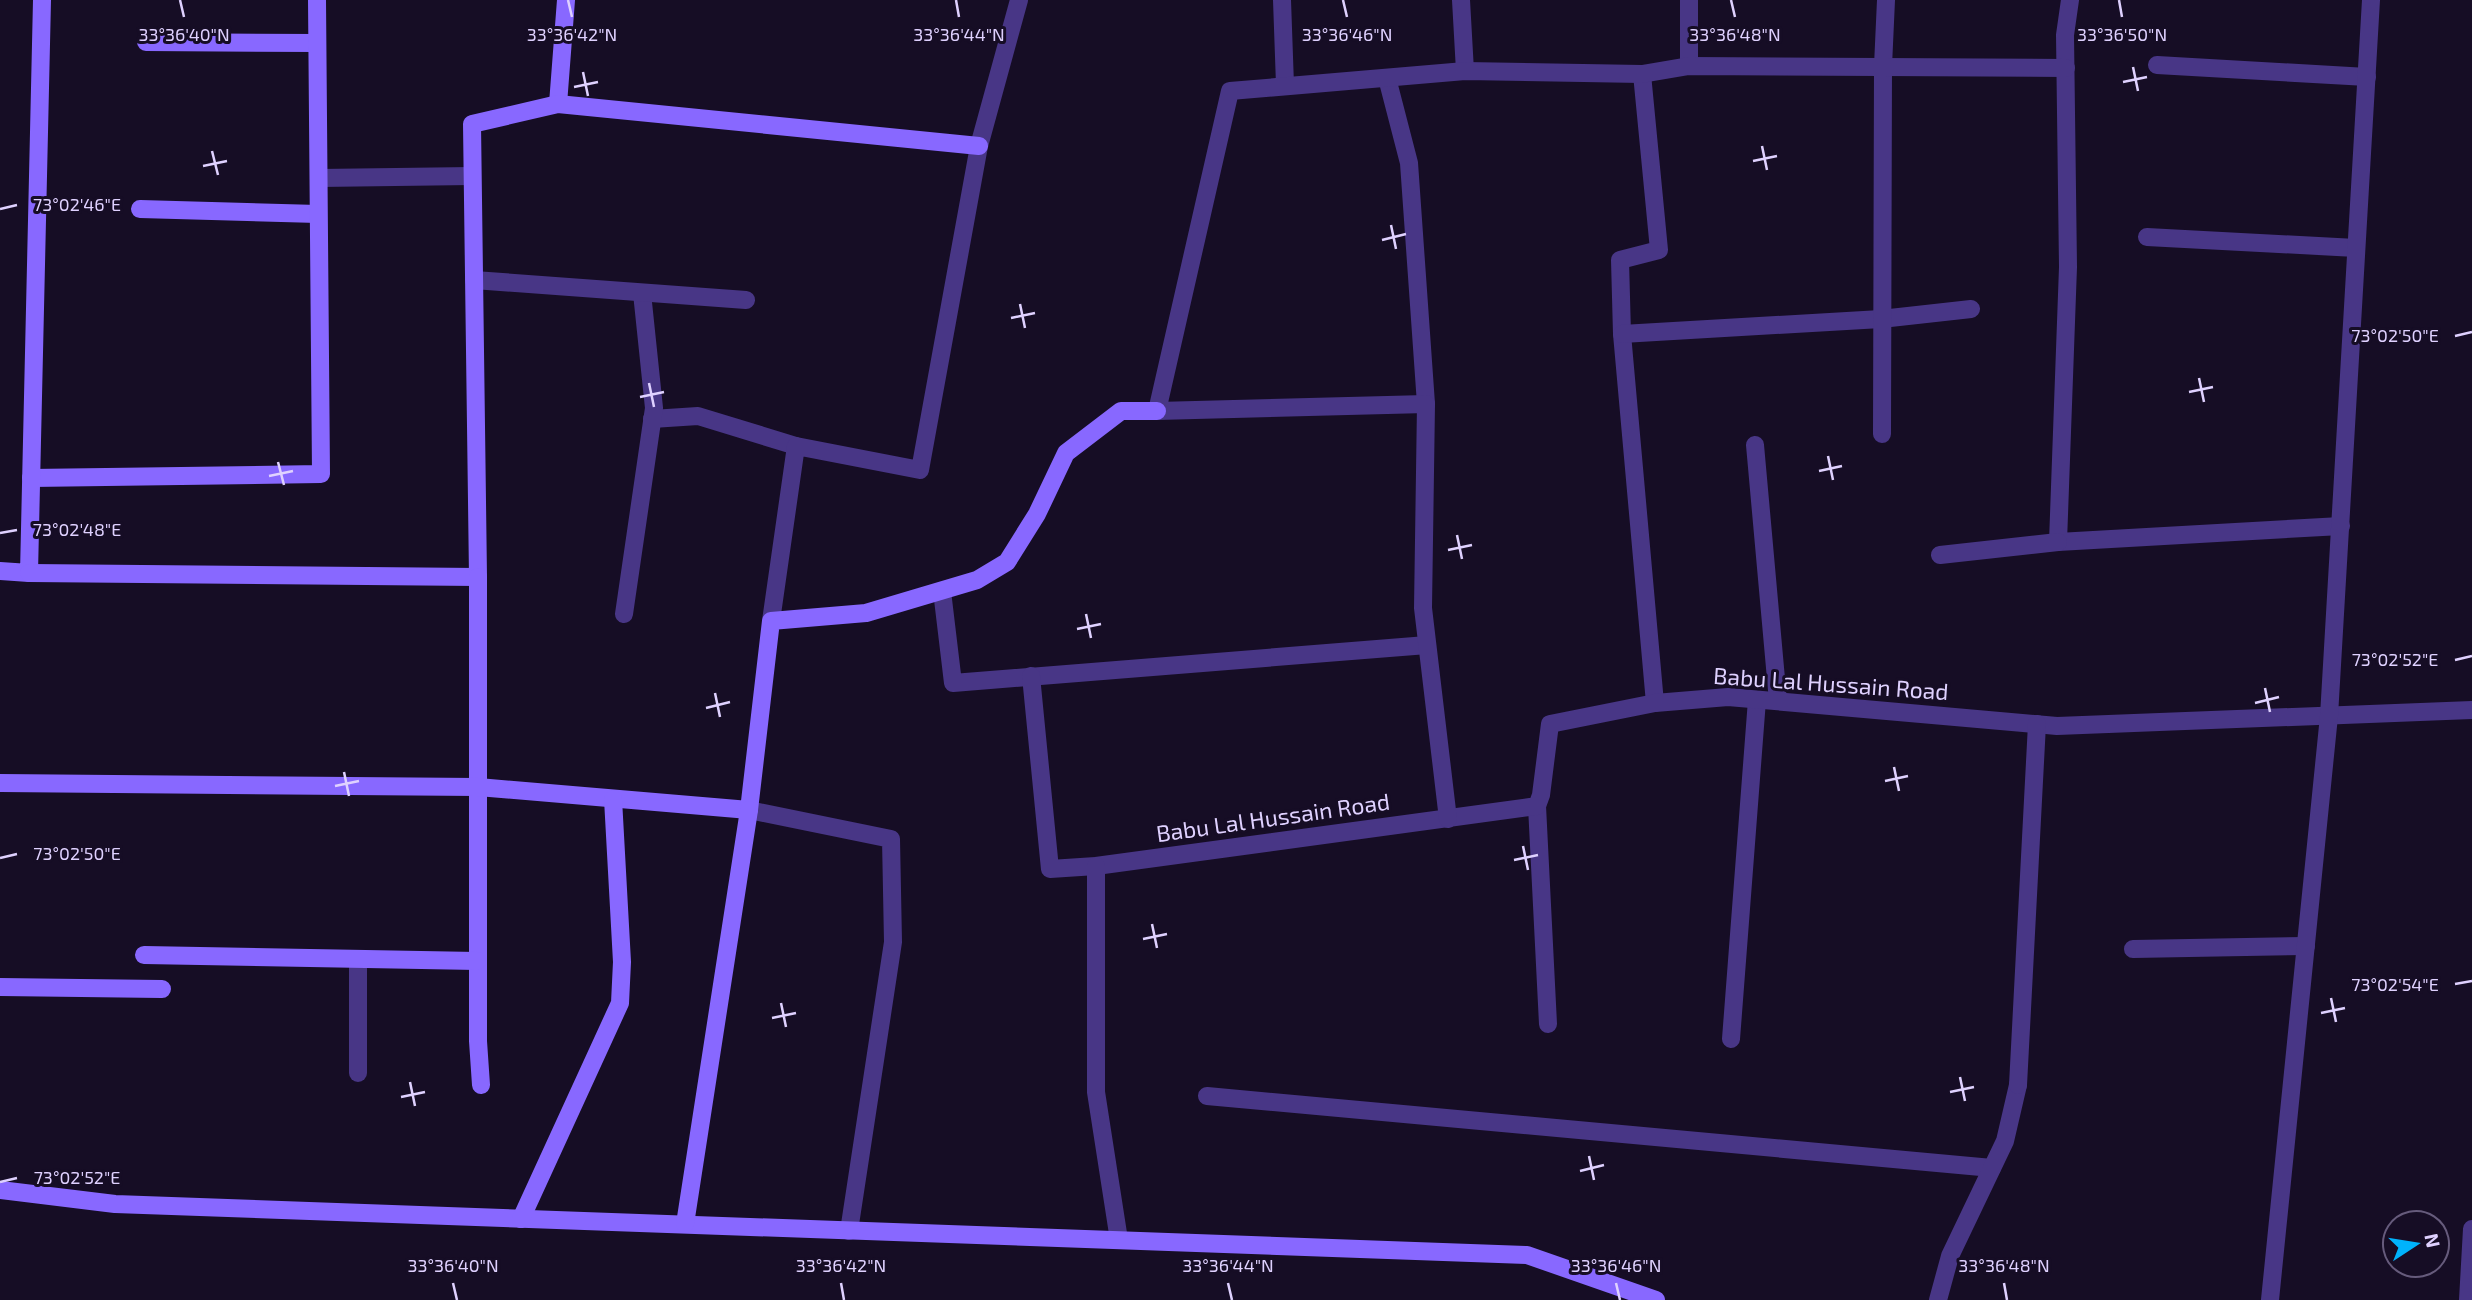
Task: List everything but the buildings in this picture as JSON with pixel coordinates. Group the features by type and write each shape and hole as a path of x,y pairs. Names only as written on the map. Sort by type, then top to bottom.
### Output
{"street":[{"path":"29,573 42,0"},
{"path":"32,478 321,474 317,0"},
{"path":"558,104 566,0"},
{"path":"652,419 698,416 796,446 920,470 979,146 1019,0"},
{"path":"1282,0 1286,85"},
{"path":"1461,0 1465,71"},
{"path":"1689,0 1689,66"},
{"path":"1882,434 1883,66 1886,0"},
{"path":"2058,542 2068,267 2066,35 2070,0"},
{"path":"2270,1300 2329,716 2371,0"},
{"path":"146,42 317,43"},
{"path":"2157,65 2367,77"},
{"path":"1157,411 1230,91 1465,71 1642,74 1689,66 2066,68"},
{"path":"1642,74 1659,250 1620,260 1622,334 1656,703"},
{"path":"1387,78 1409,163 1426,404 1423,607 1448,819"},
{"path":"481,1084 477,961 478,577 472,124 558,104 979,146"},
{"path":"319,178 472,176"},
{"path":"140,209 318,214"},
{"path":"2147,237 2356,248"},
{"path":"474,280 746,300"},
{"path":"624,614 653,408 642,293"},
{"path":"1622,334 1881,318 1971,309"},
{"path":"771,621 866,613 977,580 1007,562 1037,514 1066,453 1121,411 1426,404"},
{"path":"1755,445 1778,701"},
{"path":"685,1224 749,810 771,621 796,446"},
{"path":"1940,555 2058,542 2341,526"},
{"path":"0,571 478,577"},
{"path":"942,591 953,683 1427,645"},
{"name":"Babu Lal Hussain Road","path":"1031,676 1050,869 1096,866 1537,806 1541,795 1550,724 1656,703 1728,697 2057,726 2472,710"},
{"path":"1731,1040 1757,700"},
{"path":"1938,1300 1950,1256 2005,1141 2018,1085 2037,724"},
{"path":"0,783 478,787 749,810 891,839 892,942 849,1231"},
{"path":"521,1219 620,1003 622,962 613,799"},
{"path":"1537,806 1548,1024"},
{"path":"1096,866 1096,1092 1119,1240"},
{"path":"2133,949 2306,946"},
{"path":"144,955 477,961"},
{"path":"358,959 358,1073"},
{"path":"0,987 162,989"},
{"path":"1207,1096 1992,1168"},
{"path":"0,1190 115,1204 1527,1255 1656,1300"},
{"path":"2468,1300 2472,1229"}]}
